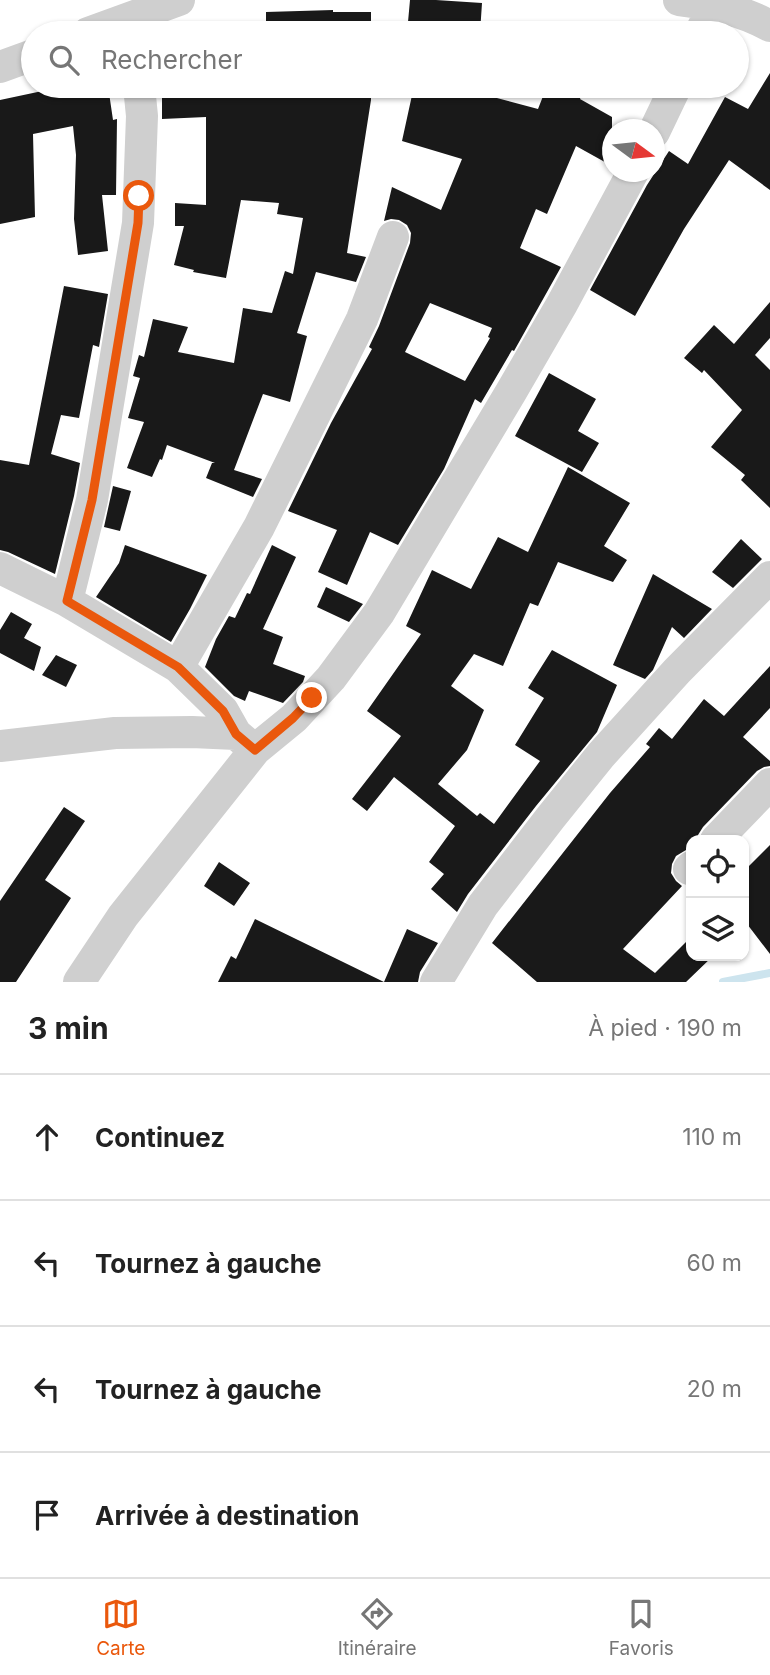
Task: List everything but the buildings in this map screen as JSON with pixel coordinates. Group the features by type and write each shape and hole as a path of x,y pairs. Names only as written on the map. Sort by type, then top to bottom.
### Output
{"street":[{"path":"141,21 179,0"},
{"path":"678,0 715,2 770,26"},
{"path":"706,21 715,2"},
{"path":"0,68 21,60"},
{"path":"67,601 92,500 138,223 142,116 140,98"},
{"path":"660,119 670,98"},
{"path":"79,982 245,742 293,718 331,678 379,613 562,304 628,182"},
{"path":"178,667 258,527 362,319 393,237"},
{"path":"0,568 67,601 178,667 223,711 245,742"},
{"path":"436,982 484,905 592,766 677,670 770,577"},
{"path":"0,746 115,733 245,742"},
{"path":"721,835 770,784"}],"waterway":[{"path":"723,982 770,973"}],"route":[{"path":"139,196 138,223 92,500 67,601 178,667 223,711 236,734 255,750 312,698"}]}
